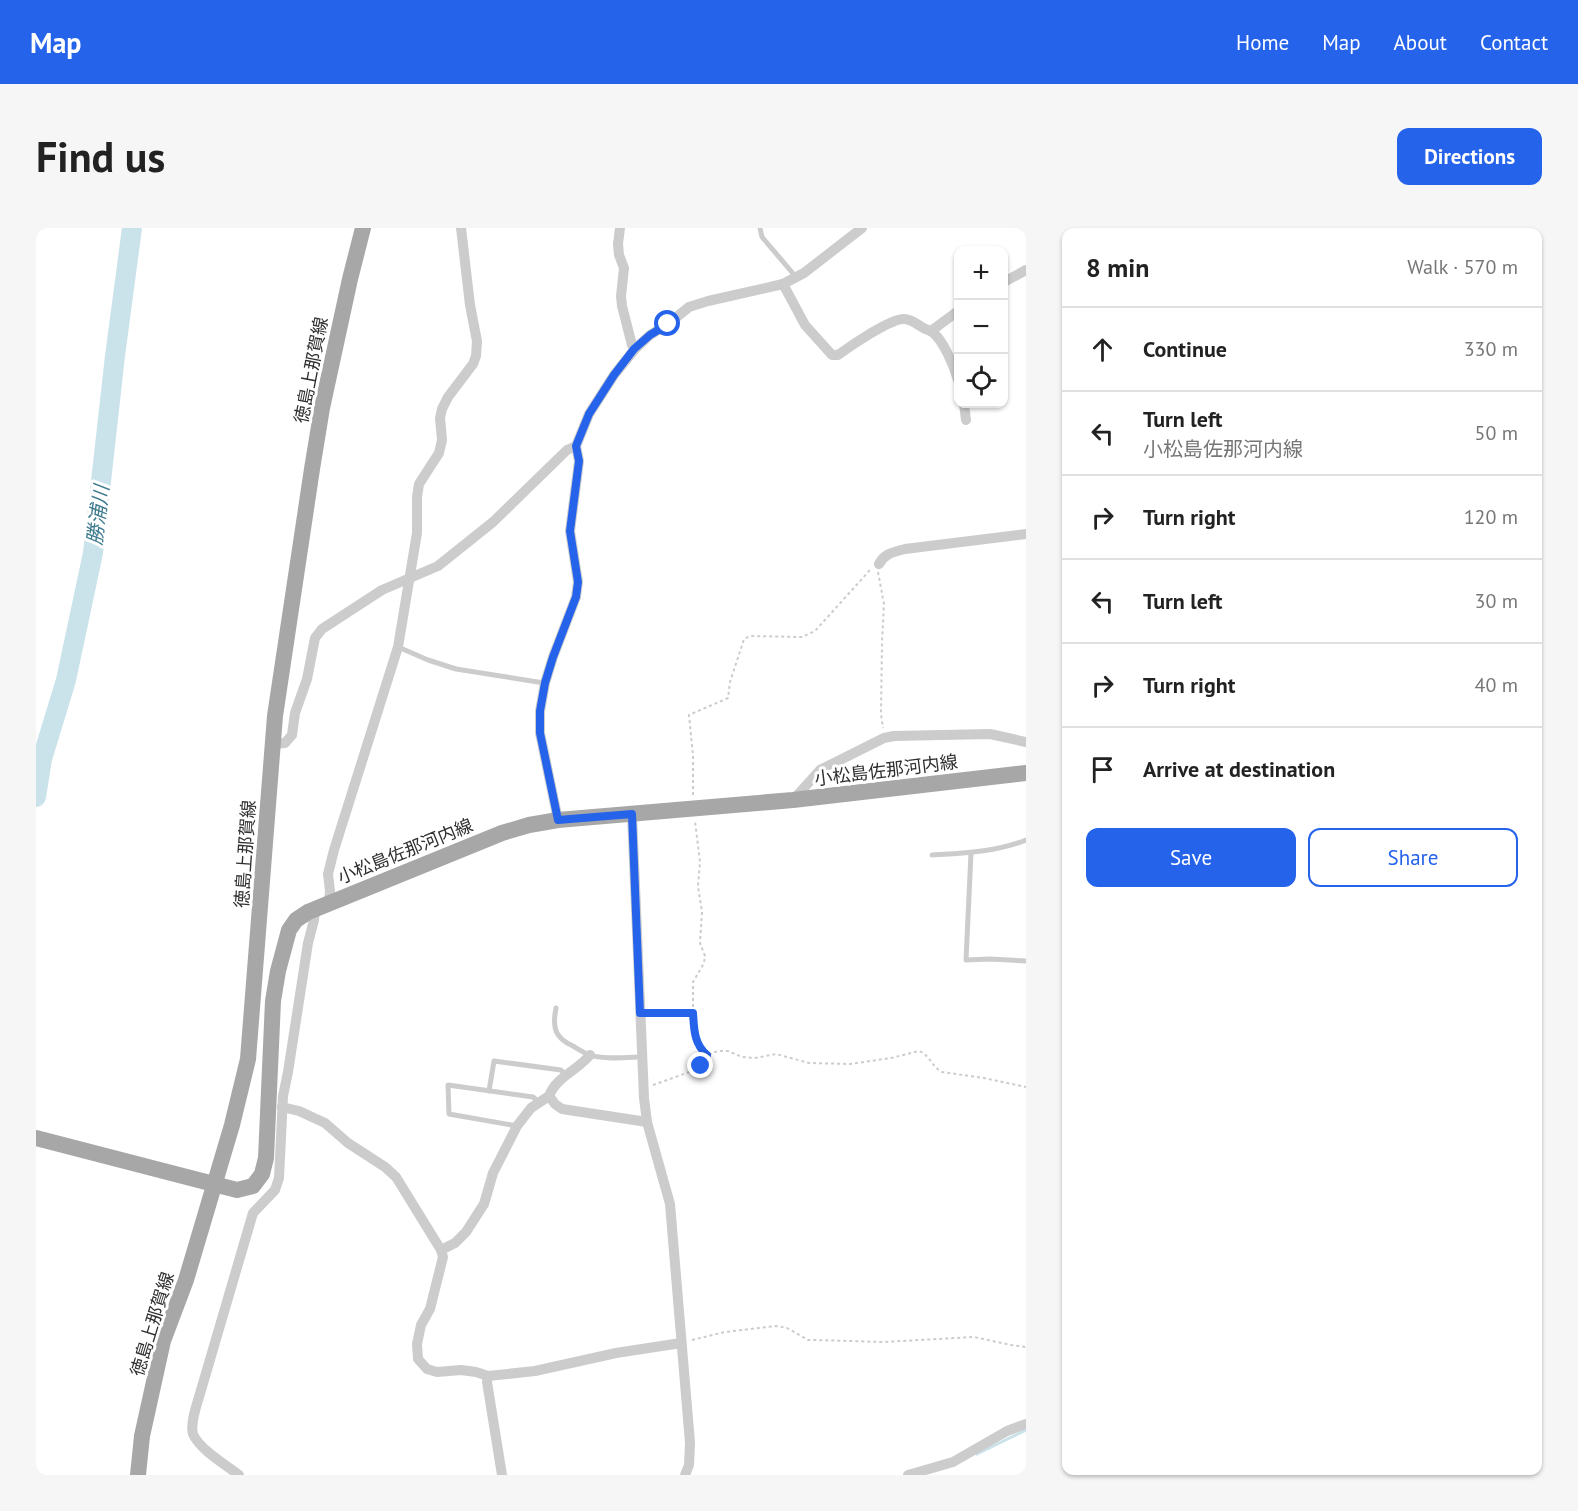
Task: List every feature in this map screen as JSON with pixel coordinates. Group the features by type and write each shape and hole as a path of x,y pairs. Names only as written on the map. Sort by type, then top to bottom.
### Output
{"main road":[{"name":"徳島上那賀線","path":"138,1475 142,1436 163,1341 186,1280 238,1102 248,1059 277,704 319,428 347,290 363,228"},
{"name":"小松島佐那河内線","path":"36,1138 237,1190 253,1186 262,1174 266,1158 273,1001 289,930 296,920 322,906 502,833 558,820 793,800 1026,773"}],"street":[{"path":"239,1475 201,1446 193,1433 193,1422 248,1230 254,1213 275,1190 279,1178 283,1096 308,943 314,920 330,891 328,874 334,850 398,647 417,533 419,484 439,453 442,440 440,418 442,409 476,356 477,341 470,305 461,228"},
{"path":"620,228 619,255 624,268 622,306 634,349"},
{"path":"558,820 540,733 540,711 553,657 576,597 578,582 570,531 579,461 576,446 589,414 634,349 689,307 783,284 804,273 862,228"},
{"path":"1008,280 1026,270"},
{"path":"783,284 805,325 832,355 837,355 892,321 901,318 908,319 935,334 954,371"},
{"path":"931,331 954,314"},
{"path":"964,408 966,420"},
{"path":"273,744 285,743 292,735 295,713 307,680 315,638 321,629 382,590 438,566 493,522 567,450 576,446"},
{"path":"879,564 882,558 890,553 905,549 1026,534"},
{"path":"793,800 820,770 884,738 990,734 1026,742"},
{"path":"632,814 644,1098 647,1122 670,1204 690,1443 689,1472"},
{"path":"441,1250 455,1243 484,1204 493,1173 517,1126 531,1108 549,1096 551,1089 565,1075 585,1062 590,1055"},
{"path":"549,1096 555,1104 562,1108 647,1122"},
{"path":"282,1107 298,1111 325,1123 348,1143 385,1167 396,1177 441,1250 443,1257 430,1309 421,1325 417,1344 418,1359 427,1369 438,1372 461,1370 488,1376 535,1371 616,1353 681,1344"},
{"path":"488,1376 487,1382 502,1475"},
{"path":"908,1475 953,1462 1007,1431 1026,1424"}],"lane":[{"path":"760,228 762,237 796,277"},
{"path":"398,647 456,669 545,683"},
{"path":"932,855 997,849 1026,840"},
{"path":"971,853 966,960 1026,961"},
{"path":"556,1008 554,1026 559,1038 563,1041 590,1055 642,1057"},
{"path":"489,1091 494,1060 561,1070 565,1075"},
{"path":"517,1126 449,1114 448,1085 533,1097 539,1102"}],"path":[{"path":"707,1055 696,1040 693,1013 693,982 704,963 705,956 700,943 702,912 698,886 700,862 694,807 689,715 728,698 730,682 744,639 750,636 802,637 809,635 873,566 879,564 878,576 884,604 881,714 884,738"},
{"path":"640,1013 693,1013"},
{"path":"644,1098 657,1082 695,1070 712,1052 728,1051 741,1057 755,1058 776,1054 809,1063 850,1065 919,1051 924,1052 936,1069 942,1072 1026,1087"},
{"path":"681,1344 725,1332 776,1326 787,1328 808,1340 883,1342 974,1337 1026,1347"}],"waterway":[{"name":"勝浦川","path":"36,797 42,759 66,680 93,553 132,228"},
{"path":"977,1454 1026,1430"}],"route":[{"path":"668,324 650,335 634,349 614,375 589,414 576,446 579,461 570,531 578,582 576,597 545,683 540,711 540,733 558,820 632,814 640,1013 693,1013 696,1040 707,1055 701,1066"}]}
